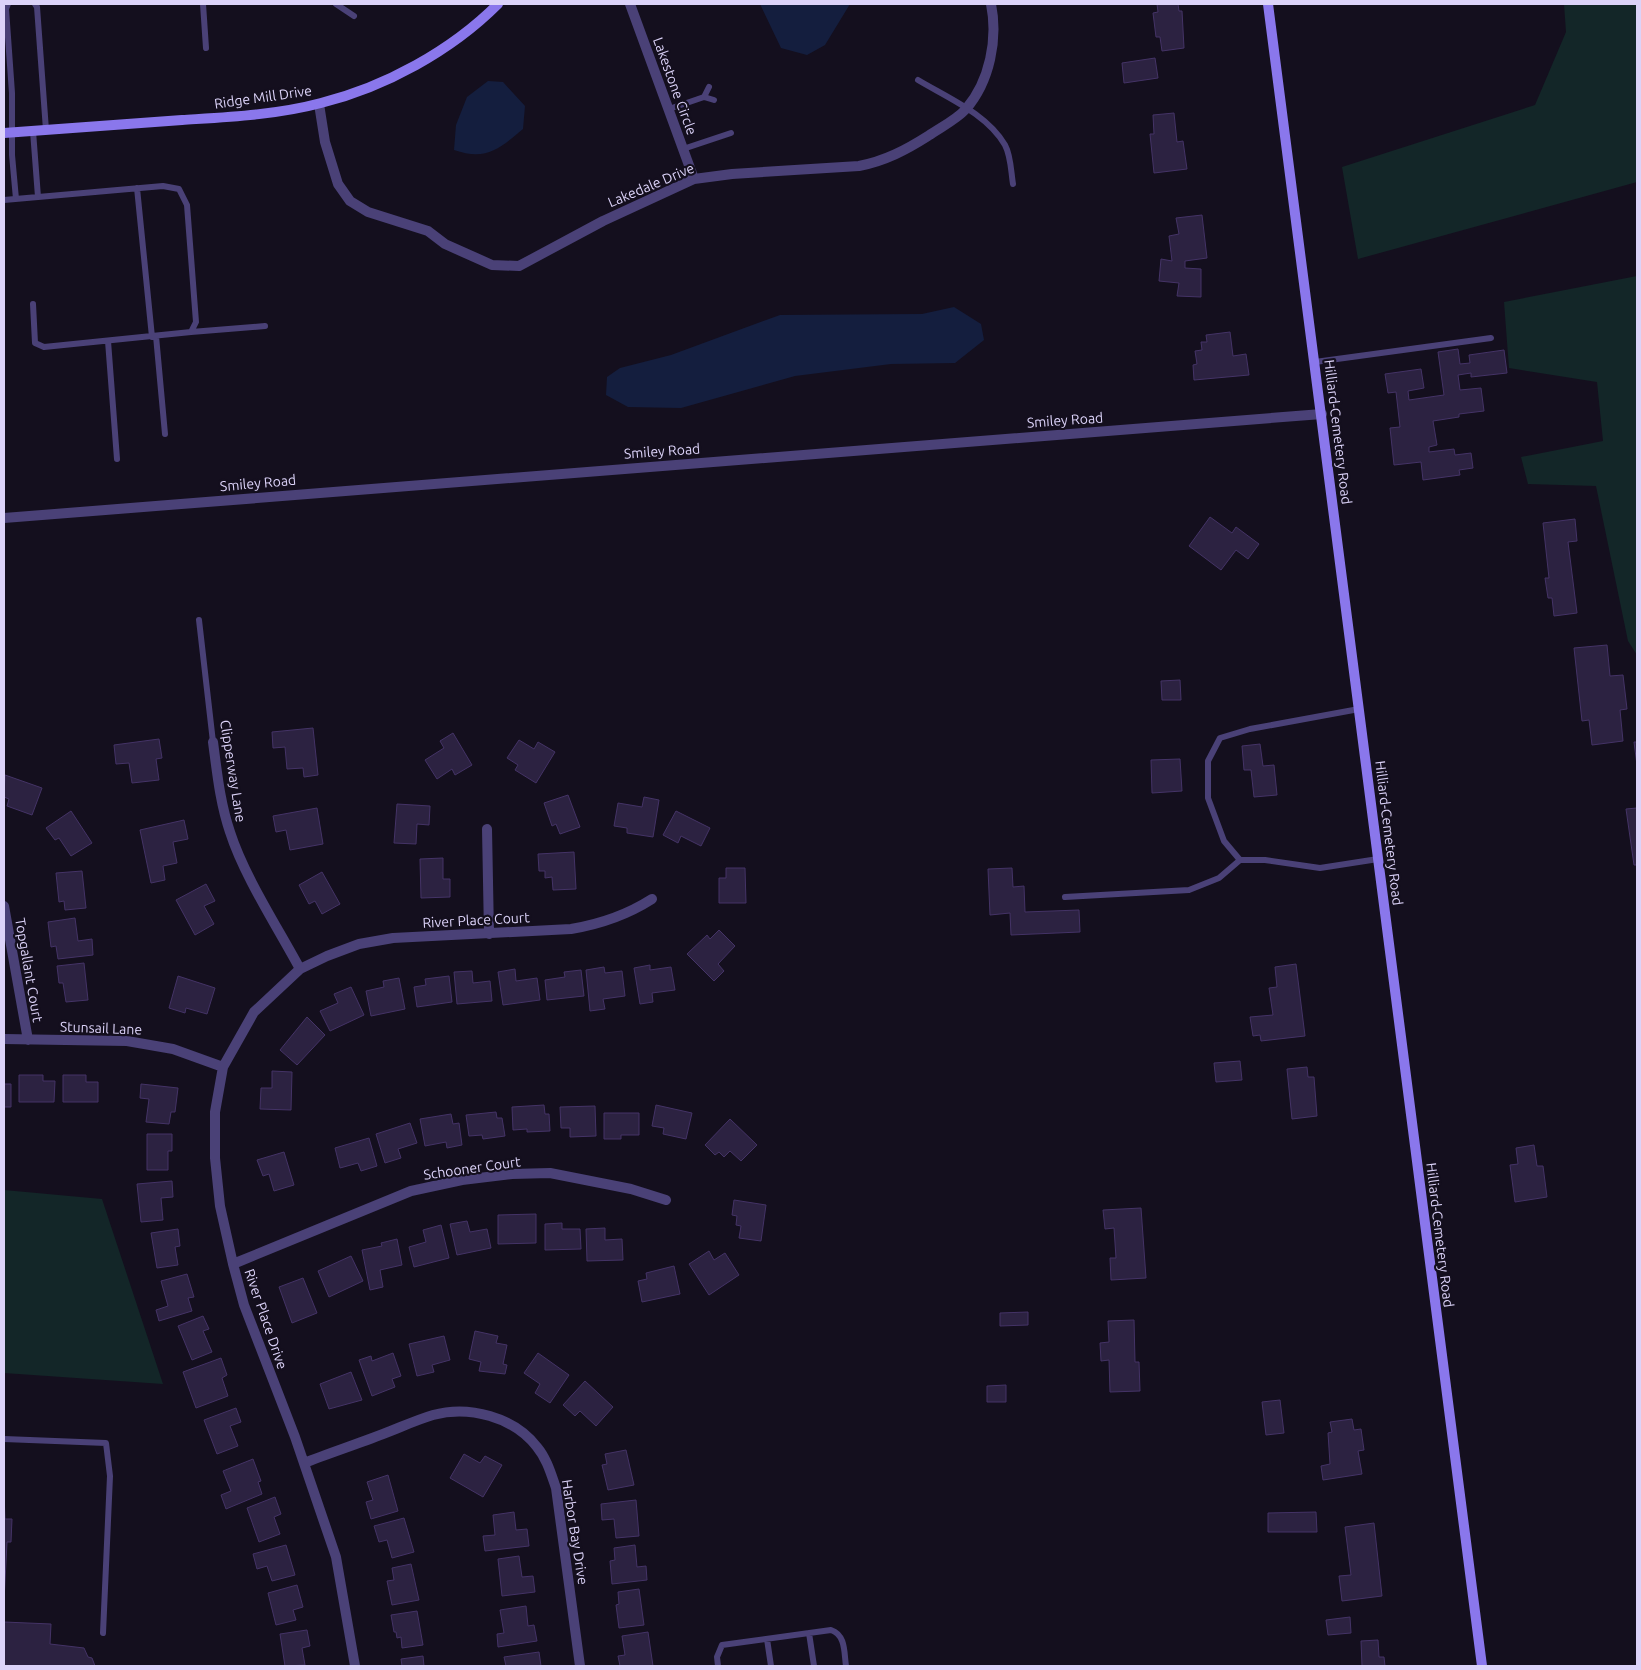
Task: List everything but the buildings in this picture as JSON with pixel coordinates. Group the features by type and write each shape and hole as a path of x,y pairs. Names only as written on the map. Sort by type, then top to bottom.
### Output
{"main road":[{"name":"Ridge Mill Drive","path":"8,133 245,115 319,104 345,96 414,66 451,42 498,4"},
{"name":"Hilliard-Cemetery Road","path":"1268,4 1482,1666"}],"street":[{"name":"Lakestone Circle","path":"630,4 694,179"},
{"name":"Lakedale Drive","path":"319,104 325,142 332,167 338,184 350,201 368,212 428,231 445,244 492,265 519,266 603,221 694,179 732,174 859,166 878,162 909,148 966,109 976,96 992,55 994,32 991,4"},
{"name":"Smiley Road","path":"4,518 1322,414"},
{"name":"Clipperway Lane","path":"213,742 222,802 230,834 243,864 300,969"},
{"path":"486,829 489,934"},
{"name":"River Place Court","path":"300,969 359,944 393,938 571,929 598,924 636,910 652,899"},
{"name":"Topgallant Court","path":"4,906 28,1040"},
{"name":"River Place Drive","path":"300,969 254,1012 224,1067 215,1112 215,1158 220,1206 244,1305 304,1463 336,1557 355,1666"},
{"name":"Stunsail Lane","path":"4,1039 126,1041 173,1050 224,1067"},
{"name":"Schooner Court","path":"233,1264 411,1191 462,1180 512,1174 550,1173 631,1189 666,1200"},
{"name":"Harbor Bay Drive","path":"304,1463 434,1415 462,1412 488,1416 508,1423 525,1434 538,1447 549,1466 556,1488 580,1666"}],"lane":[{"path":"8,4 6,9 12,93 8,133 16,199"},
{"path":"35,4 37,7 46,130"},
{"path":"203,4 206,48"},
{"path":"336,4 354,16"},
{"path":"918,80 977,116 1006,146 1012,184"},
{"path":"704,97 709,87"},
{"path":"668,109 704,97 714,100"},
{"path":"32,131 38,198"},
{"path":"683,149 730,133"},
{"path":"4,200 163,186 179,189 187,205 196,322 192,332"},
{"path":"137,188 166,434"},
{"path":"33,304 35,343 44,347 265,326"},
{"path":"1315,362 1491,338"},
{"path":"108,341 117,459"},
{"name":"Clipperway Lane","path":"199,620 213,742"},
{"path":"1240,860 1224,841 1208,798 1208,761 1220,738 1250,729 1359,709"},
{"path":"1065,897 1189,890 1219,878 1240,860 1265,860 1320,868 1378,859"},
{"path":"4,1439 106,1443 110,1476 104,1633"},
{"path":"718,1666 717,1657 722,1645 831,1630 838,1632 842,1639 846,1666"},
{"path":"809,1633 814,1666"},
{"path":"767,1639 770,1666"}],"green space":[{"path":"1564,4 1637,4 1637,182 1358,259 1342,167 1535,105 1566,32"},
{"path":"1637,276 1637,655 1628,641 1596,486 1528,484 1521,457 1603,441 1597,382 1509,368 1504,302"},
{"path":"4,1190 102,1199 163,1384 4,1373"}],"water":[{"path":"760,4 850,4 825,45 807,55 781,48"},
{"path":"488,81 503,82 525,106 523,129 492,151 475,154 454,150 456,125 467,97"},
{"path":"954,307 981,324 984,340 955,363 891,364 795,376 681,408 628,407 606,395 607,377 620,368 671,355 780,315 922,314"}]}
